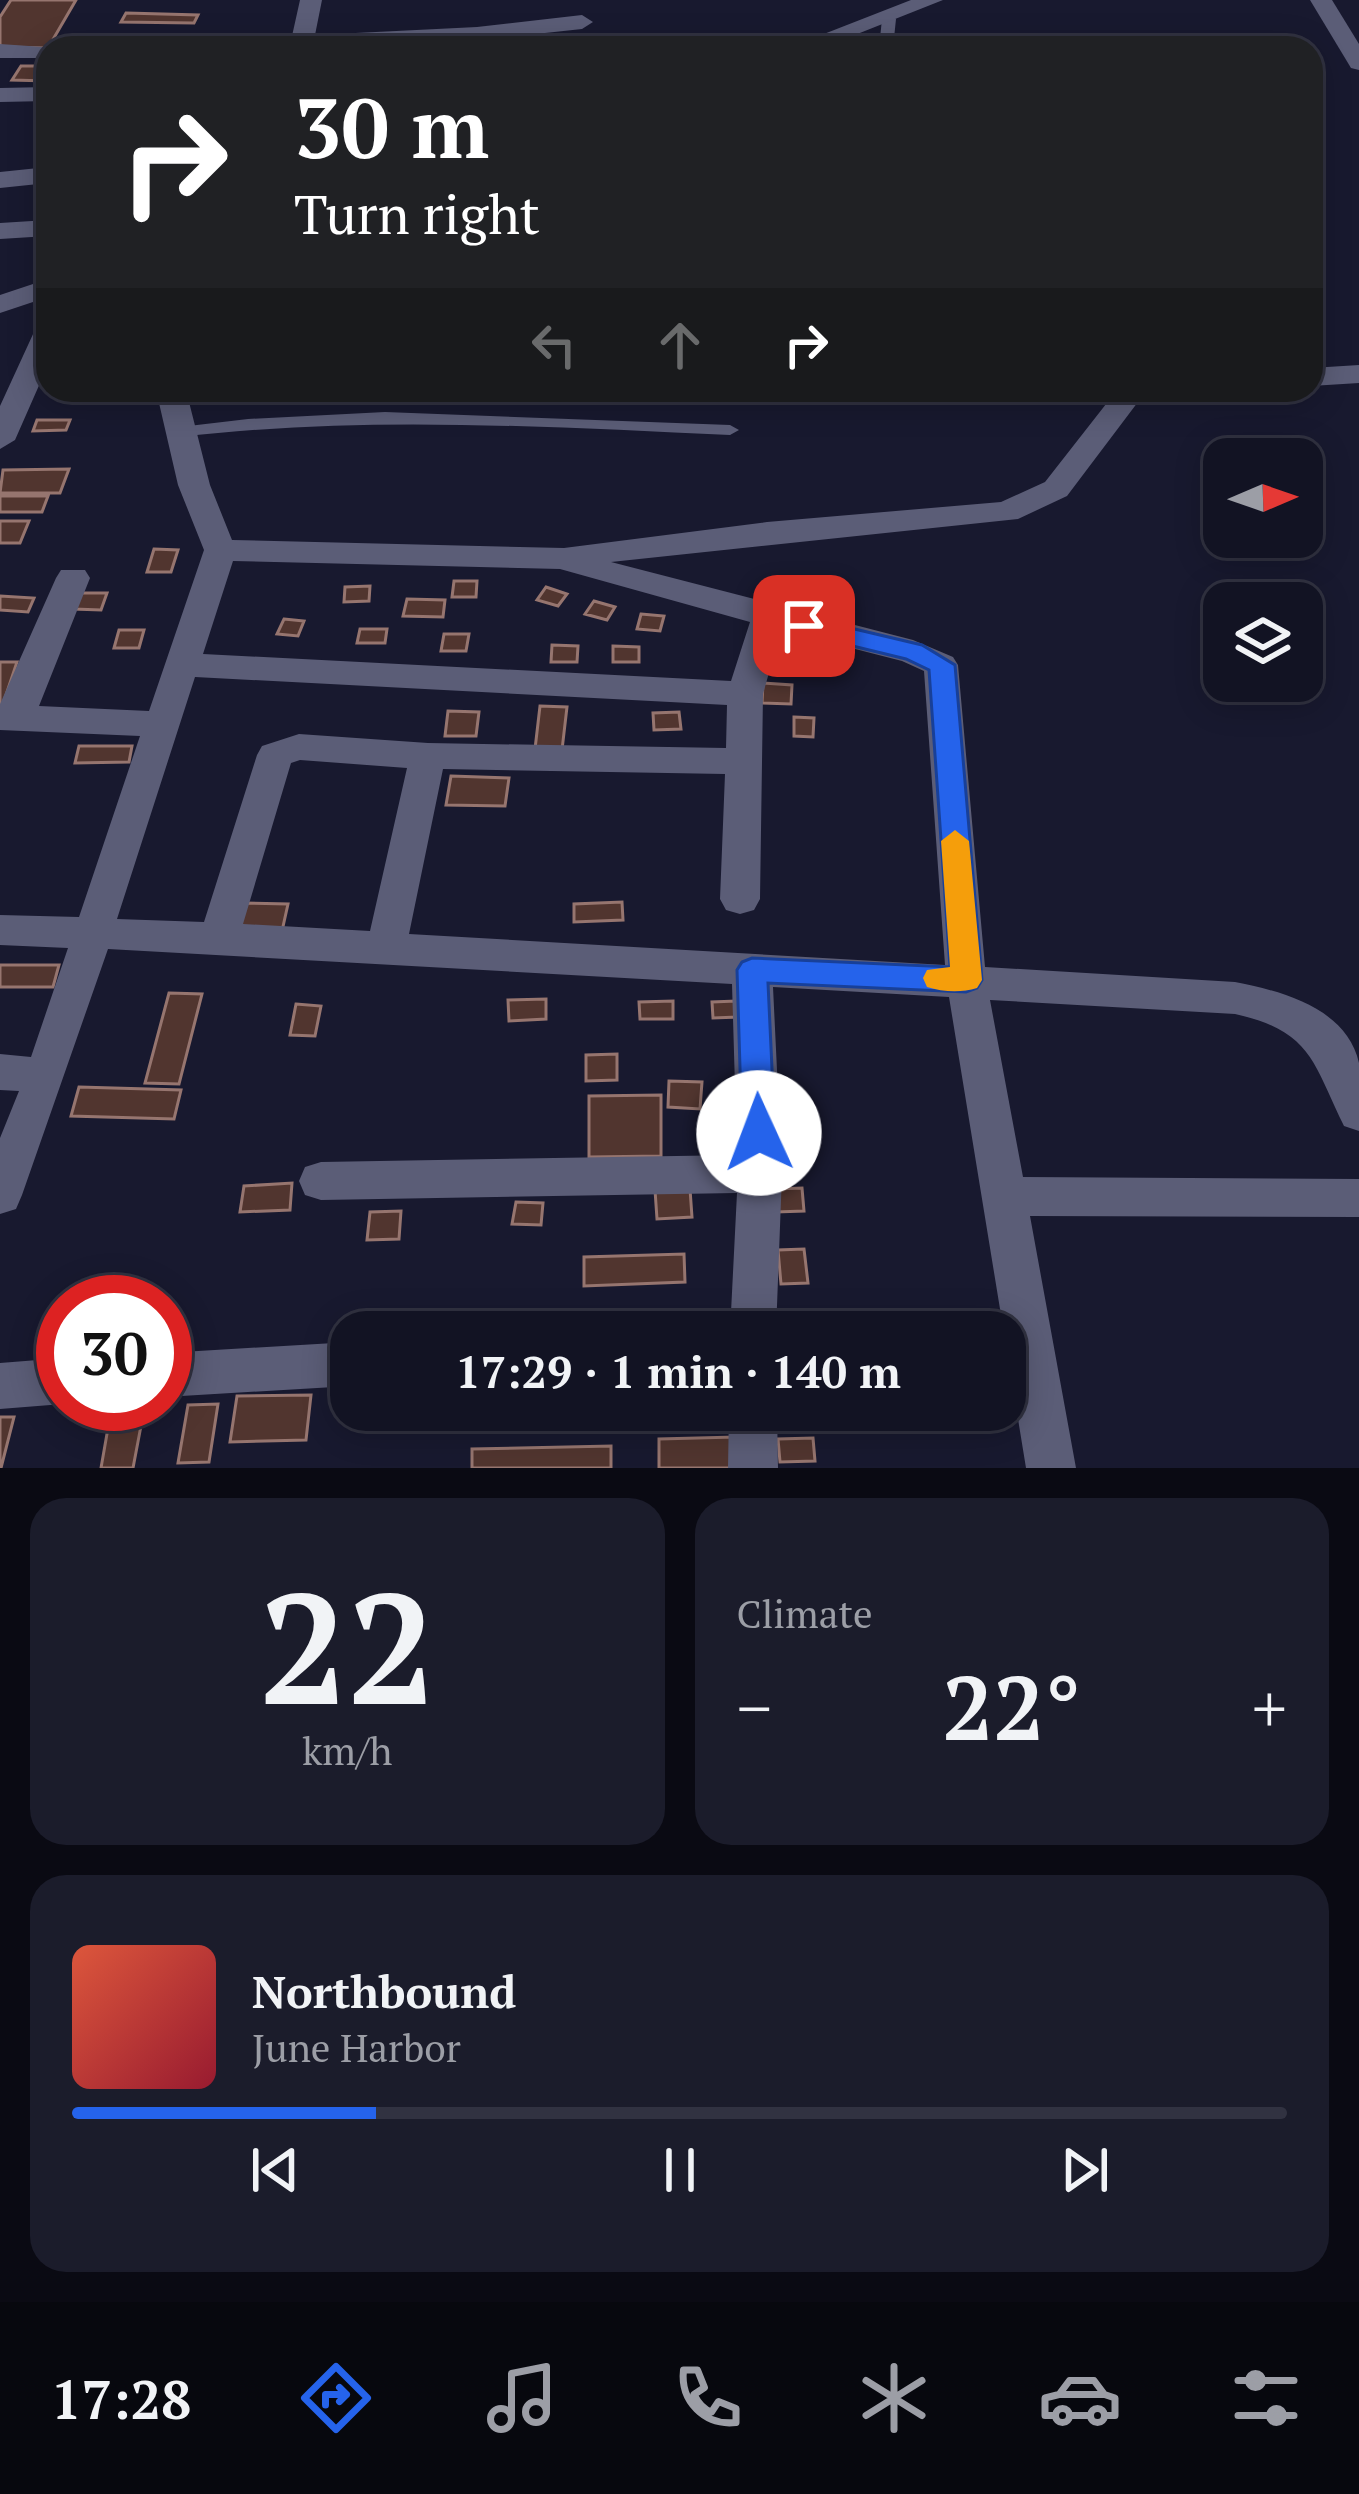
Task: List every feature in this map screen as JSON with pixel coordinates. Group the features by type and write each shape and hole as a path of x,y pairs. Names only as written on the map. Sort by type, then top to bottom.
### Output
{"street":[{"path":"303,36 311,0"},
{"path":"837,36 932,0"},
{"path":"1321,0 1359,63"},
{"path":"425,36 582,22"},
{"path":"0,51 36,51"},
{"path":"0,95 36,94"},
{"path":"0,180 36,177"},
{"path":"0,231 36,229"},
{"path":"0,305 36,292"},
{"path":"0,440 36,359"},
{"path":"1323,376 1359,374"},
{"path":"0,1196 46,1075 220,550 194,485 174,402"},
{"path":"220,550 562,558 767,532 1007,512 1056,489 1123,402"},
{"path":"562,558 768,617 913,652 941,665 966,980 1051,1468"},
{"path":"73,578 8,717 165,724"},
{"path":"740,898 745,694 768,617"},
{"path":"183,665 745,694"},
{"path":"219,938 275,755 299,747 428,757 743,761"},
{"path":"386,949 428,757"},
{"path":"0,930 219,938 1234,998 1274,1005 1304,1018 1328,1040 1359,1113"},
{"path":"752,970 760,1174 754,1311"},
{"path":"0,1072 46,1075"},
{"path":"321,1181 760,1174"},
{"path":"1004,1196 1359,1198"},
{"path":"192,1373 330,1365"},
{"path":"0,1385 36,1383"},
{"path":"753,1431 753,1468"}],"lane":[{"path":"887,36 889,19"},
{"path":"180,432 267,419 354,415 730,430"}],"building":[{"path":"11,0 76,0 55,36 36,36 36,48 0,47 0,17"},
{"path":"126,13 198,15 194,23 121,22"},
{"path":"21,66 36,66 36,81 12,80"},
{"path":"37,420 70,420 66,430 33,431"},
{"path":"69,469 60,493 0,493 3,470"},
{"path":"0,496 48,496 42,512 0,512"},
{"path":"0,521 29,521 20,543 0,543"},
{"path":"154,549 178,550 171,572 147,572"},
{"path":"454,581 477,581 476,597 452,597"},
{"path":"370,586 369,601 344,602 345,587"},
{"path":"546,587 567,594 558,606 537,600"},
{"path":"80,593 107,593 101,610 74,609"},
{"path":"0,596 34,598 28,612 0,610"},
{"path":"407,599 445,600 443,617 403,616"},
{"path":"594,601 615,607 607,620 585,614"},
{"path":"641,614 664,616 660,631 637,629"},
{"path":"284,619 304,621 298,636 277,634"},
{"path":"360,629 387,629 385,643 357,643"},
{"path":"119,630 144,630 139,648 114,648"},
{"path":"444,634 469,634 466,651 441,651"},
{"path":"552,645 578,646 577,662 551,662"},
{"path":"613,646 639,647 639,662 613,662"},
{"path":"0,662 17,662 3,704 0,704"},
{"path":"763,683 792,685 791,704 762,703"},
{"path":"540,706 567,707 562,750 535,749"},
{"path":"448,711 479,712 476,736 445,736"},
{"path":"679,712 681,729 654,730 653,713"},
{"path":"794,717 814,718 813,737 794,736"},
{"path":"79,746 132,746 129,762 75,763"},
{"path":"451,776 509,778 505,806 446,805"},
{"path":"622,902 623,920 574,922 574,904"},
{"path":"244,903 288,904 282,931 237,930"},
{"path":"0,965 59,965 53,987 0,987"},
{"path":"169,993 202,994 179,1084 145,1083"},
{"path":"546,999 546,1019 509,1021 508,1000"},
{"path":"673,1001 673,1019 640,1019 639,1002"},
{"path":"736,1001 738,1017 713,1018 712,1002"},
{"path":"296,1004 321,1006 315,1036 290,1035"},
{"path":"617,1054 617,1080 586,1081 586,1055"},
{"path":"669,1081 702,1082 700,1109 668,1107"},
{"path":"79,1087 181,1090 174,1119 71,1116"},
{"path":"661,1095 661,1156 589,1157 589,1096"},
{"path":"292,1183 290,1210 240,1212 244,1186"},
{"path":"802,1188 804,1211 776,1212 775,1189"},
{"path":"690,1189 692,1217 657,1219 655,1190"},
{"path":"516,1202 543,1203 541,1225 512,1224"},
{"path":"401,1211 399,1239 367,1240 370,1212"},
{"path":"804,1249 808,1283 781,1284 778,1250"},
{"path":"684,1254 685,1282 584,1286 584,1257"},
{"path":"311,1395 306,1440 230,1442 237,1396"},
{"path":"218,1404 209,1462 178,1463 184,1431 192,1431 192,1405"},
{"path":"0,1417 14,1417 1,1468 0,1468"},
{"path":"107,1431 140,1431 133,1468 101,1468"},
{"path":"735,1437 736,1468 659,1468 659,1439"},
{"path":"813,1438 815,1461 780,1462 778,1439"},
{"path":"611,1446 611,1468 472,1468 472,1449"}],"slow traffic":[{"path":"938,978 966,980 955,841"}],"route":[{"path":"759,1133 752,970 966,980 941,665 913,652 804,626"}]}
